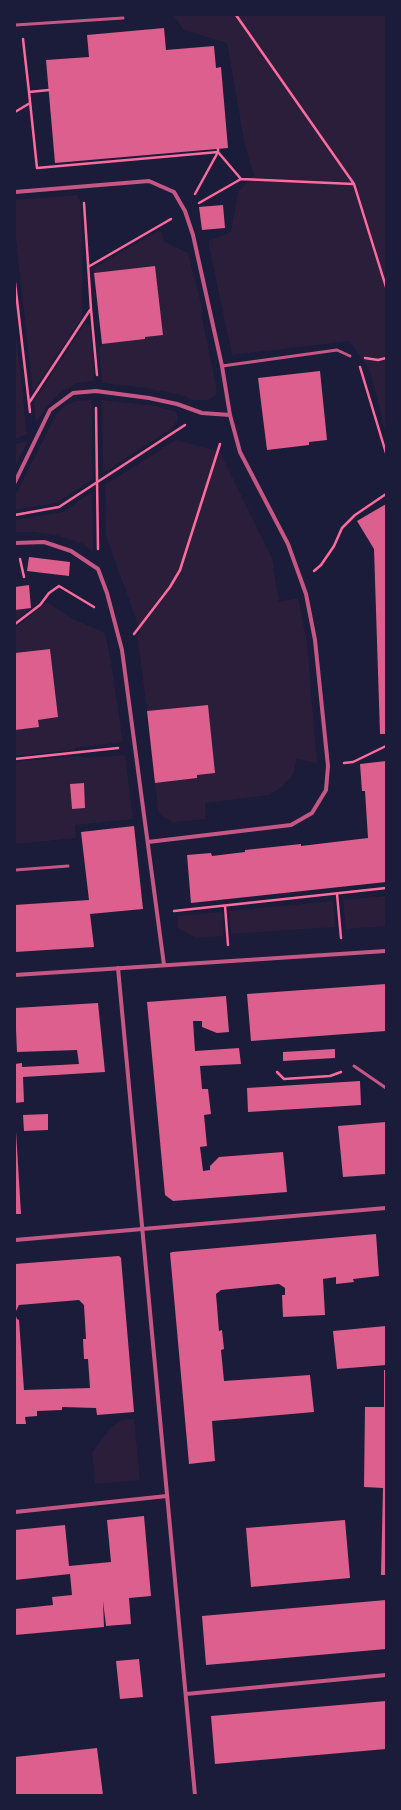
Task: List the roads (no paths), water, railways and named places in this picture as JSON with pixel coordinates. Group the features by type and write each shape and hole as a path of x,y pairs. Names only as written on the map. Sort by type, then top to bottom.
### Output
{"street":[{"path":"15,192 149,181 174,192 185,211 193,235 222,366 230,415 240,452 288,544 302,583 315,640 328,766 326,790 312,813 291,825 148,842"},
{"path":"15,482 50,410 73,393 96,391 149,398 177,404 202,413 230,415"},
{"path":"15,543 44,542 71,550 98,569 107,593 122,650 164,965"},
{"path":"15,975 386,951"},
{"path":"118,968 195,1795"},
{"path":"15,1240 386,1208"},
{"path":"15,1512 167,1496"},
{"path":"186,1694 386,1675"}],"lane":[{"path":"15,25 22,26 123,18"},
{"path":"222,366 338,350 350,356"},
{"path":"15,870 68,866"},
{"path":"354,1066 386,1088"}]}
